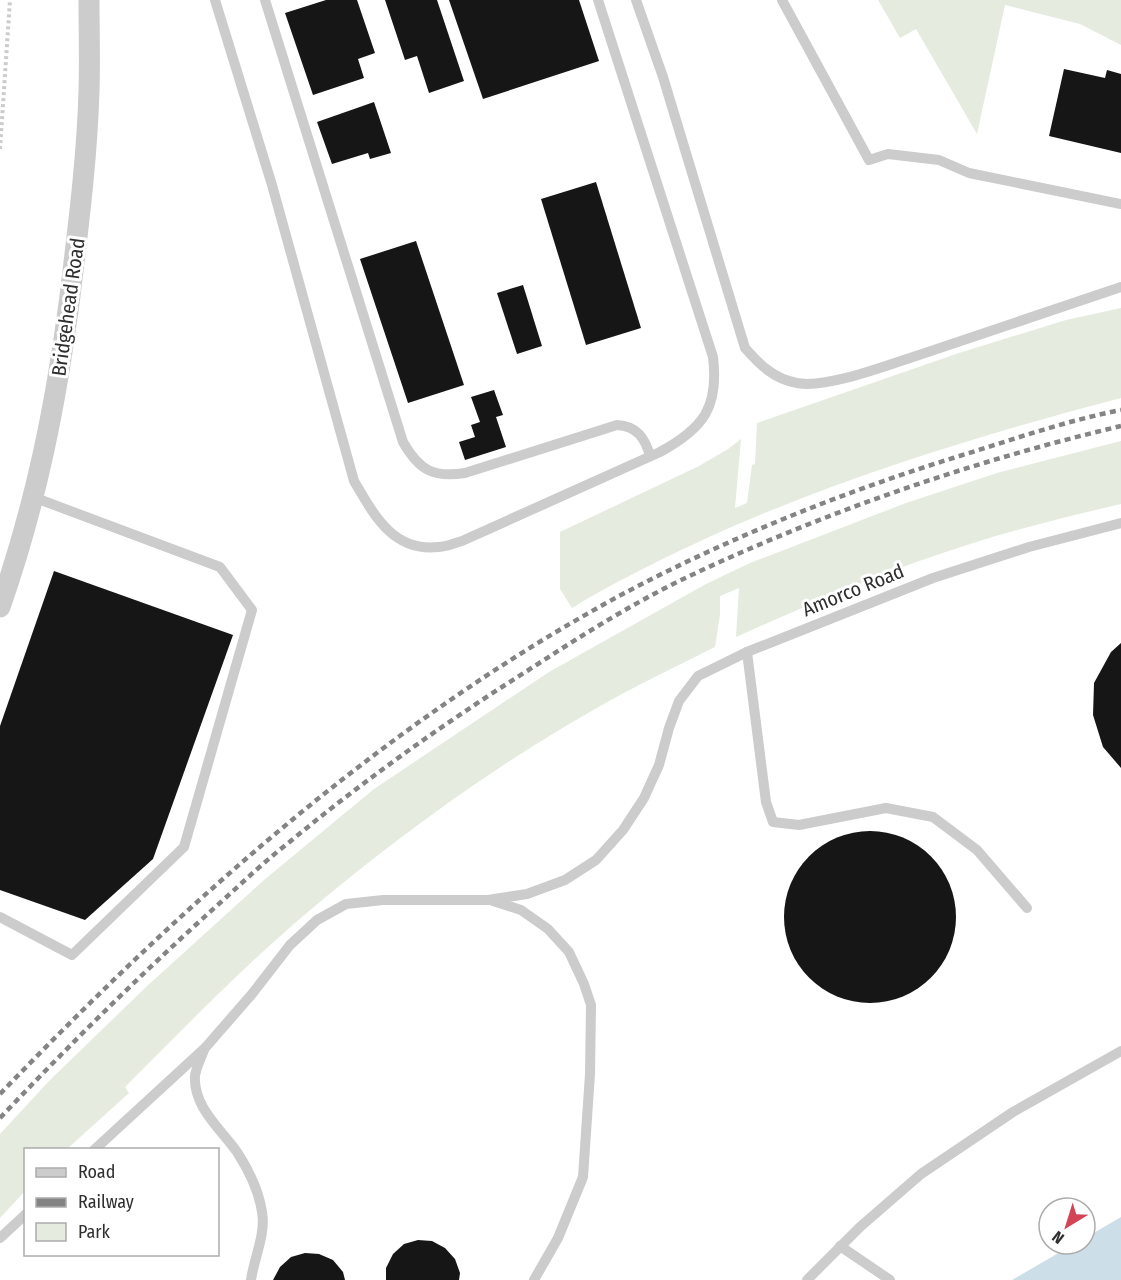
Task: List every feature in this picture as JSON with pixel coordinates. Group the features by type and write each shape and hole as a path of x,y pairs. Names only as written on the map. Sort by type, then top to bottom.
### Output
{"street":[{"name":"Bridgehead Road","path":"0,607 40,474 60,372 80,216 89,93 89,0"}],"lane":[{"path":"215,0 272,185 354,481 376,518 392,535 417,546 439,547 462,541 683,440 698,426 713,395 715,375 713,357 598,0"},
{"path":"265,0 403,442 411,456 433,473 448,476 465,473 617,425 626,425 643,437 650,456"},
{"path":"636,0 663,77 745,348 762,367 779,378 798,384 820,384 839,380 1121,287"},
{"path":"782,0 869,160 888,154 939,160 969,173 1121,204"},
{"path":"0,917 72,955 184,847 252,610 220,567 33,497"},
{"name":"Amorco Road","path":"488,900 527,894 556,884 596,860 622,830 644,798 659,765 679,701 698,676 747,652 922,582 983,561 1121,523"},
{"path":"747,652 766,802 773,822 799,825 886,808 933,817 976,850 1027,908"},
{"path":"95,1148 205,1048 252,994 290,945 317,920 346,904 383,900 488,900 521,910 548,928 569,952 591,1005 590,1074 582,1177 558,1238 534,1280"},
{"path":"205,1048 195,1075 197,1094 205,1110 238,1153 256,1189 262,1212 263,1227 250,1280"},
{"path":"807,1280 840,1246 921,1173 1013,1112 1121,1051"},
{"path":"0,1238 24,1216"},
{"path":"840,1246 890,1280"}],"path":[{"path":"0,149 10,0"}],"green space":[{"path":"878,0 1121,0 1121,45 1080,24 1005,5 977,134 916,29 900,38"},
{"path":"1121,308 1121,398 964,442 810,495 691,545 622,579 572,608 560,589 560,532 699,466 741,439 735,508 747,503 752,465 755,464 757,423 959,353 1066,320"},
{"path":"1121,441 1121,504 1026,527 910,564 736,637 739,588 720,596 720,615 715,647 616,697 562,728 447,804 373,859 279,937 125,1087 129,1093 68,1148 24,1148 24,1192 0,1218 0,1134 49,1081 146,987 264,880 374,789 549,672 706,584 750,563 906,503 997,473"}],"shaded area":[{"path":"1121,1217 1121,1280 1012,1280 1053,1256 1097,1256 1097,1231"}],"building":[{"path":"326,0 357,0 375,53 358,59 364,78 313,95 285,13"},
{"path":"385,0 437,0 464,81 429,93 417,56 405,60"},
{"path":"449,0 579,0 599,61 483,99"},
{"path":"1064,69 1105,78 1107,70 1121,74 1121,153 1049,136"},
{"path":"374,102 391,153 370,159 368,153 332,164 317,122"},
{"path":"596,182 641,328 586,345 541,199"},
{"path":"416,241 464,385 408,403 360,259"},
{"path":"523,285 542,346 517,354 497,293"},
{"path":"494,390 503,415 496,417 506,447 465,460 459,442 475,437 471,425 480,422 471,397"},
{"path":"54,571 233,635 153,859 85,920 0,890 0,726"},
{"path":"1121,643 1121,768 1103,747 1093,715 1094,683 1111,652"},
{"path":"870,831 903,838 931,856 949,884 956,917 949,950 931,978 903,996 870,1003 837,996 809,978 791,950 784,917 791,884 809,856 837,838"},
{"path":"418,1240 432,1241 445,1248 455,1259 460,1273 459,1280 386,1280 386,1268 393,1254 404,1244"},
{"path":"305,1253 319,1254 333,1260 343,1272 345,1280 273,1280 280,1267 291,1257"}],"railway":[{"path":"0,1094 142,953 291,821 369,759 449,701 533,646 659,575 700,555 825,502 953,458 1058,426 1121,410"},
{"path":"0,1118 136,981 278,851 404,754 582,636 677,582 730,557 839,512 951,473 1121,426"}]}
